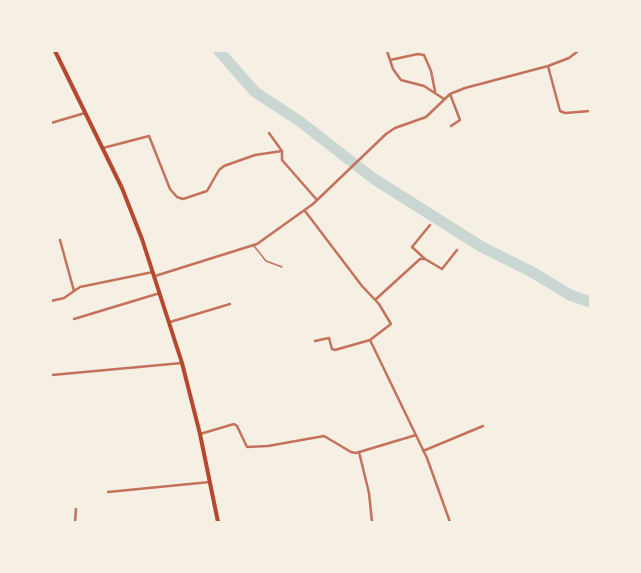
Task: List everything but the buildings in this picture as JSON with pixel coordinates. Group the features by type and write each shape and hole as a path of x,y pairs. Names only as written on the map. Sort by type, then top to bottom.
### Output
{"main road":[{"path":"55,51 103,148 132,214 154,274 182,363 211,482 218,522"}],"street":[{"path":"387,51 393,70 401,80 424,86 436,92 444,99"},
{"path":"51,301 64,298 80,288 103,281 154,274 254,246 317,200 391,130 426,117 450,94 465,88 548,66 569,58 578,51"},
{"path":"390,60 418,54 424,55 436,92"},
{"path":"548,66 560,111 565,113 590,111"},
{"path":"450,94 460,120 451,126"},
{"path":"51,123 85,112"},
{"path":"269,133 282,151 282,160 317,200"},
{"path":"103,148 148,136 153,144 170,189 176,197 183,199 207,191 219,170 224,166 255,155 282,151"},
{"path":"305,210 321,234 375,300 391,324 370,340 335,350 332,349 329,338 315,341"},
{"path":"430,225 412,246 425,259 442,269 456,250"},
{"path":"60,240 74,291"},
{"path":"375,300 416,262 420,259 425,259"},
{"path":"74,319 160,292"},
{"path":"170,322 230,304"},
{"path":"370,340 423,450 450,522"},
{"path":"52,375 182,363"},
{"path":"200,434 234,424 237,426 247,448 268,446 324,436 351,452 359,452 416,435"},
{"path":"423,450 483,426"},
{"path":"359,452 369,492 372,522"},
{"path":"108,492 211,482"},
{"path":"76,509 76,522"}],"lane":[{"path":"254,246 266,261 282,267"}],"waterway":[{"path":"219,51 255,92 298,120 374,179 482,247 532,272 570,295 590,302"}]}
